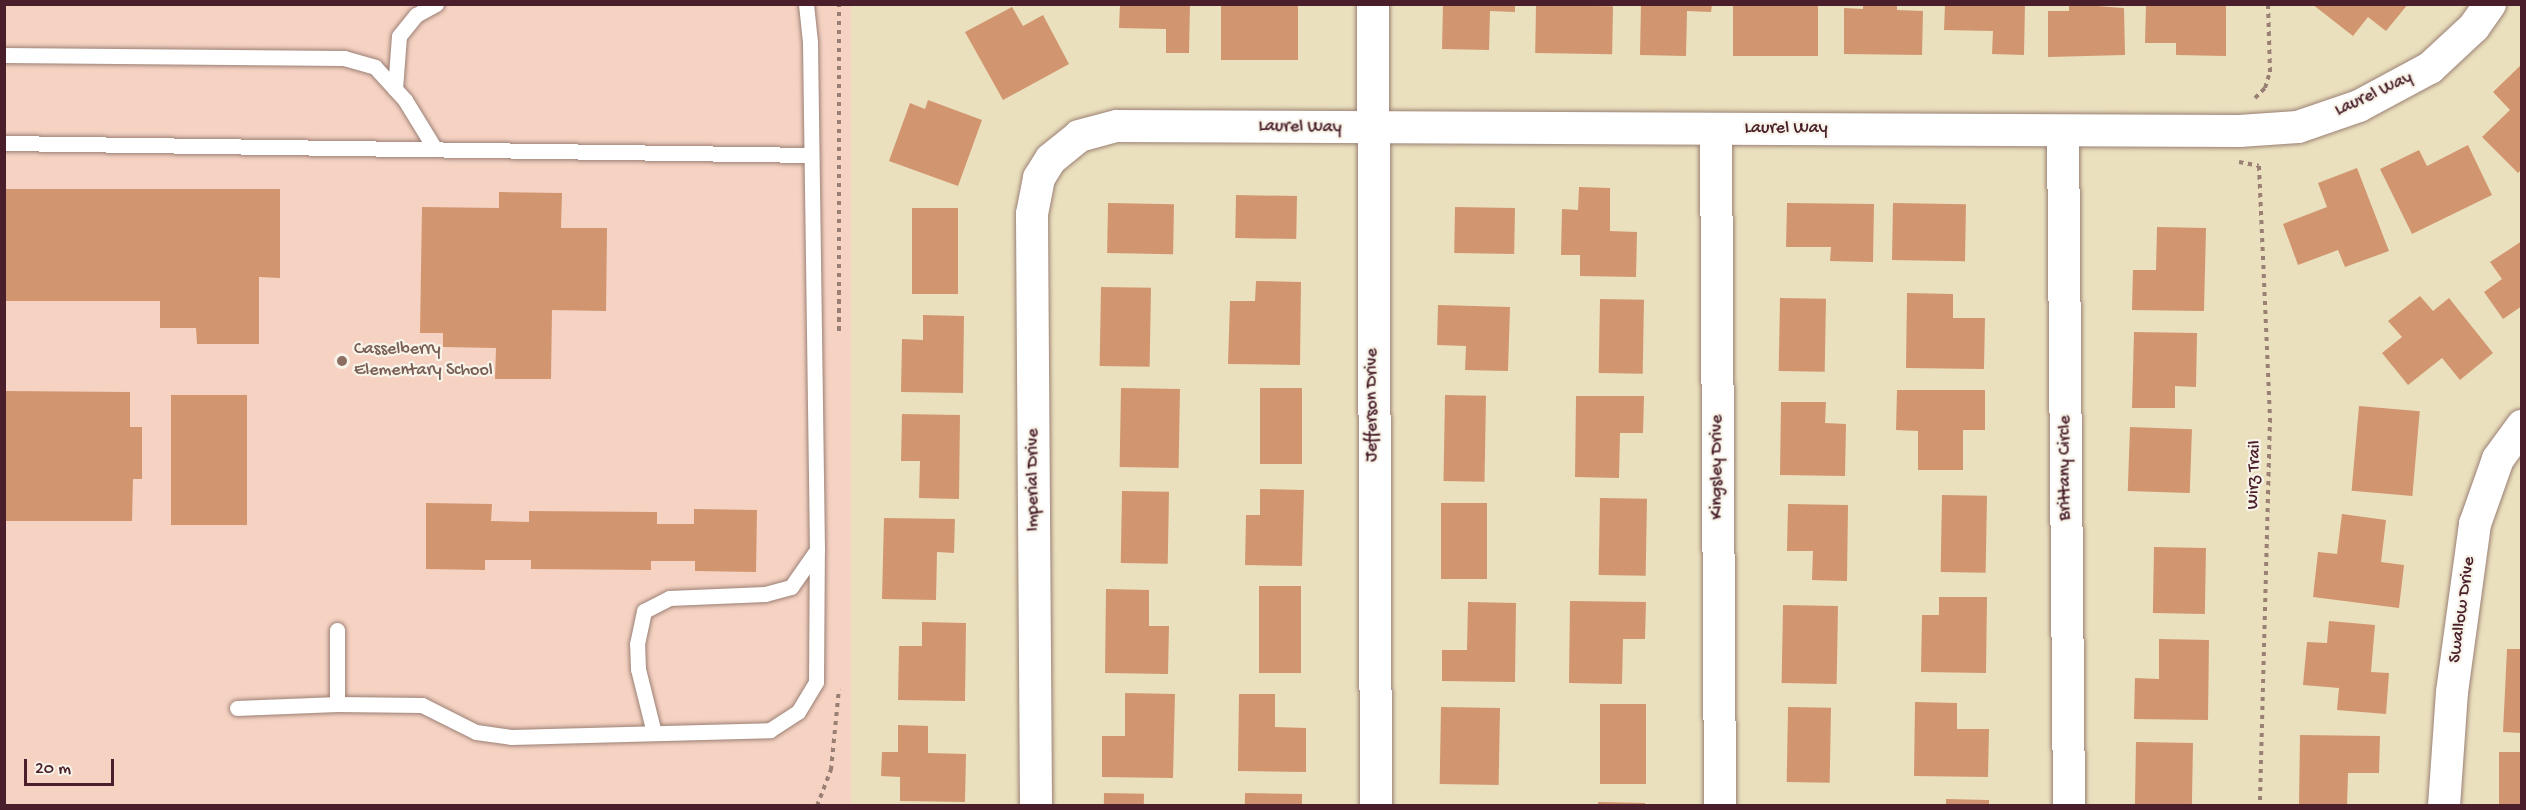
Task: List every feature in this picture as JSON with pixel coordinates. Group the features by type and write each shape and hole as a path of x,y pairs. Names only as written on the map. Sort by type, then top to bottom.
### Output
{"street":[{"name":"Jefferson Drive","path":"1373,4 1371,129 1376,806"},
{"name":"Laurel Way","path":"1051,159 1080,136 1117,126 1371,129 2239,131 2298,127 2359,106 2430,68 2474,27 2490,4"},
{"name":"Kingsley Drive","path":"1716,129 1720,806"},
{"name":"Brittany Circle","path":"2063,130 2069,806"},
{"name":"Imperial Drive","path":"1036,806 1032,214 1039,178 1051,159"},
{"name":"Swallow Drive","path":"2444,806 2452,692 2475,524 2498,459 2522,426"}],"lane":[{"path":"395,89 399,36 416,15 436,4"},
{"path":"237,708 337,704 422,705 476,732 511,737 770,730 798,712 816,681 817,550 810,42 806,4"},
{"path":"4,55 344,58 375,67 395,89 435,149"},
{"path":"4,143 810,155"},
{"path":"654,733 638,669 637,644 644,611 669,598 765,594 791,587 817,550"},
{"path":"337,630 337,704"}],"path":[{"path":"2246,100 2253,100 2265,88 2270,72 2268,4"},
{"name":"Wirz Trail","path":"2239,164 2259,166 2270,418 2260,806"}],"shaded area":[{"path":"5,5 851,5 851,806 5,806"}],"building":[{"path":"1120,4 1190,4 1189,53 1166,53 1166,29 1119,28"},
{"path":"1221,4 1298,4 1298,60 1221,60"},
{"path":"1443,4 1515,4 1515,12 1490,11 1489,50 1442,49"},
{"path":"1641,4 1712,4 1711,12 1687,11 1686,56 1640,55"},
{"path":"1733,4 1818,4 1818,56 1733,56"},
{"path":"1863,4 1897,4 1897,10 1923,11 1922,55 1844,54 1844,8 1863,9"},
{"path":"2069,4 2124,8 2125,55 2048,57 2048,11 2069,11"},
{"path":"2146,4 2226,4 2226,56 2176,55 2176,43 2145,43"},
{"path":"2312,4 2408,4 2386,31 2368,17 2353,36"},
{"path":"1536,5 1613,6 1612,54 1535,53"},
{"path":"1945,5 2025,5 2024,55 1992,54 1993,31 1944,30"},
{"path":"1012,7 1023,26 1043,15 1069,64 1003,100 965,32"},
{"path":"2522,64 2522,169 2518,173 2482,137 2510,110 2493,92"},
{"path":"928,100 982,120 958,186 889,161 910,103 925,109"},
{"path":"2468,145 2492,195 2412,234 2380,169 2419,150 2427,166"},
{"path":"2357,168 2389,251 2345,267 2338,250 2298,265 2283,224 2327,207 2318,183"},
{"path":"1579,187 1610,188 1610,231 1637,232 1636,277 1580,276 1580,255 1561,255 1562,209 1578,210"},
{"path":"4,189 280,189 280,278 259,277 259,344 197,344 196,328 160,328 160,301 4,301"},
{"path":"499,192 562,193 561,228 607,228 606,311 552,310 551,379 495,379 496,348 443,347 443,333 420,333 422,207 499,208"},
{"path":"1236,195 1297,196 1296,239 1235,238"},
{"path":"1108,203 1174,204 1173,254 1107,253"},
{"path":"1787,203 1874,204 1873,262 1830,261 1831,247 1786,247"},
{"path":"1893,203 1966,204 1965,261 1892,260"},
{"path":"1455,207 1515,208 1514,254 1454,253"},
{"path":"912,208 958,208 958,294 912,294"},
{"path":"2157,227 2206,228 2204,311 2132,310 2133,270 2156,270"},
{"path":"2522,241 2522,306 2503,319 2484,292 2502,279 2490,262"},
{"path":"1256,281 1301,282 1300,365 1228,364 1230,301 1255,301"},
{"path":"1101,287 1151,288 1150,367 1100,366"},
{"path":"1907,293 1953,294 1953,318 1985,318 1984,369 1906,368"},
{"path":"2420,296 2433,311 2449,298 2493,353 2460,380 2442,358 2408,385 2382,353 2402,337 2388,321"},
{"path":"1780,298 1826,299 1825,372 1779,371"},
{"path":"1600,299 1644,300 1643,374 1599,373"},
{"path":"1438,305 1510,307 1508,371 1465,370 1466,346 1437,345"},
{"path":"923,315 964,316 963,393 901,392 902,339 923,340"},
{"path":"2134,332 2197,333 2196,387 2175,386 2175,408 2132,408"},
{"path":"1121,388 1180,389 1179,468 1120,467"},
{"path":"1260,388 1302,388 1302,464 1260,464"},
{"path":"1897,390 1985,390 1985,430 1963,430 1963,470 1918,470 1918,431 1896,430"},
{"path":"4,391 130,392 130,427 142,427 142,479 133,479 132,521 4,521"},
{"path":"171,395 247,395 247,525 171,525"},
{"path":"1445,395 1486,396 1484,482 1443,481"},
{"path":"1576,396 1644,396 1643,433 1620,433 1619,478 1575,477"},
{"path":"1781,402 1826,402 1825,423 1846,424 1845,476 1780,475"},
{"path":"2359,406 2420,411 2412,496 2352,491"},
{"path":"902,414 960,415 959,499 919,498 920,461 901,461"},
{"path":"2130,427 2192,429 2190,493 2128,491"},
{"path":"1260,489 1304,490 1302,566 1245,565 1246,515 1260,515"},
{"path":"1122,491 1169,492 1168,564 1121,563"},
{"path":"1942,495 1987,496 1986,573 1941,572"},
{"path":"1600,498 1647,499 1646,576 1599,575"},
{"path":"426,503 492,504 491,521 529,522 529,511 657,512 657,524 694,524 694,509 757,510 756,572 695,571 695,561 651,561 651,570 531,569 531,560 485,560 485,570 426,569"},
{"path":"1441,503 1487,503 1487,579 1441,579"},
{"path":"1788,504 1848,505 1847,581 1812,580 1813,551 1787,551"},
{"path":"2342,514 2386,520 2381,562 2404,565 2399,608 2313,597 2318,552 2337,554"},
{"path":"884,518 955,519 954,553 937,552 936,600 882,599"},
{"path":"2154,547 2206,548 2205,614 2153,613"},
{"path":"1259,586 1301,586 1301,673 1259,673"},
{"path":"1106,589 1149,590 1149,626 1169,626 1168,674 1105,673"},
{"path":"1939,597 1987,597 1986,673 1921,672 1922,615 1939,615"},
{"path":"1570,601 1646,602 1645,639 1623,639 1622,684 1569,683"},
{"path":"1468,602 1516,603 1515,682 1442,681 1442,650 1467,650"},
{"path":"1783,605 1838,606 1837,684 1782,683"},
{"path":"2329,621 2375,625 2371,672 2389,673 2386,714 2337,710 2339,688 2303,685 2307,642 2327,643"},
{"path":"922,622 966,623 965,701 898,700 899,646 922,646"},
{"path":"2159,639 2209,640 2208,720 2134,719 2135,678 2159,679"},
{"path":"2507,649 2522,649 2522,733 2503,732"},
{"path":"1125,693 1175,694 1173,778 1102,777 1102,736 1125,736"},
{"path":"1239,694 1275,694 1275,727 1306,728 1306,772 1238,771"},
{"path":"1915,702 1957,703 1957,729 1989,729 1988,777 1914,776"},
{"path":"1600,704 1646,704 1646,784 1600,784"},
{"path":"1441,707 1500,708 1499,785 1440,784"},
{"path":"1788,707 1831,708 1830,783 1787,782"},
{"path":"898,725 928,726 928,753 966,754 965,802 900,801 900,777 881,776 882,752 898,752"},
{"path":"2300,735 2380,736 2379,773 2348,773 2347,806 2299,806"},
{"path":"2136,742 2193,743 2192,806 2135,806"},
{"path":"2499,752 2522,752 2522,806 2499,806"},
{"path":"1104,793 1144,794 1144,806 1104,806"},
{"path":"1245,793 1302,794 1302,806 1245,806"},
{"path":"1946,799 1989,800 1989,806 1946,806"},
{"path":"1598,802 1645,803 1645,806 1598,806"}],"place":[{"name":"Casselberry Elementary School","path":"342,361"}]}
